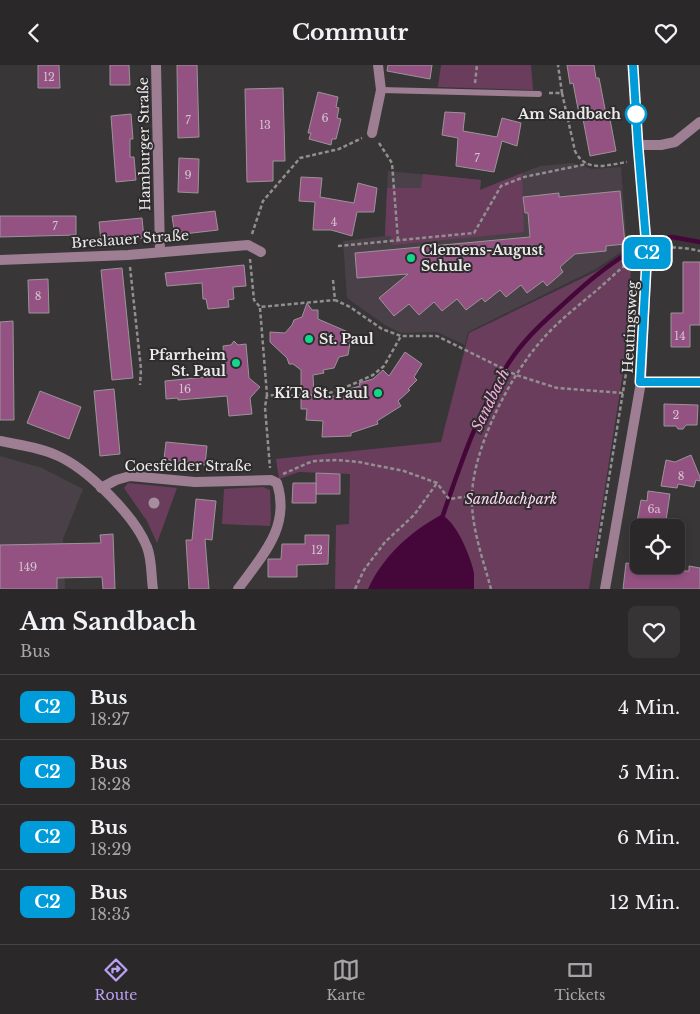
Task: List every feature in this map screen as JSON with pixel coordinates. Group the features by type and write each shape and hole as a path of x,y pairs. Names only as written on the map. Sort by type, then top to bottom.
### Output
{"street":[{"name":"Hamburger Straße","path":"156,65 160,251"},
{"path":"372,133 381,90 378,65"},
{"name":"Heutingsweg","path":"605,589 640,382 647,253 633,65"},
{"path":"638,145 661,145 675,142 700,122"},
{"name":"Breslauer Straße","path":"0,260 128,255 248,245"},
{"path":"248,245 261,252"},
{"path":"640,382 700,382"},
{"path":"0,441 56,455 82,471 102,488 129,517 148,548 153,589"},
{"name":"Coesfelder Straße","path":"102,488 116,479 130,476 196,482 271,480 276,483 279,491 280,512 278,528 271,543 238,589"}],"lane":[{"path":"381,90 539,94"}],"path":[{"path":"473,92 477,65"},
{"path":"558,65 562,93 575,151 579,159 587,164 596,166 627,162"},
{"path":"539,94 562,93"},
{"path":"398,240 392,163 372,133 338,149 300,158 263,201 248,245 254,300 260,307 271,480 308,463 338,460 404,471 437,483 449,499 472,495"},
{"path":"338,246 474,233 501,186 524,177 587,164"},
{"path":"647,253 665,248 686,248 700,251"},
{"path":"128,255 141,369 140,385"},
{"path":"491,589 473,516 472,495 483,446 494,416 516,375 541,341 570,313 633,259 633,269"},
{"path":"333,280 335,300"},
{"path":"260,307 335,300 350,307 382,329 401,336 437,336 516,375 557,388 623,393"},
{"path":"267,395 324,395 351,385 373,375 384,365 401,336"},
{"path":"596,560 629,355"},
{"path":"354,589 364,570 385,542 414,515 437,483"}],"shaded area":[{"path":"572,163 592,169 621,167 627,248 596,269 468,332 465,345 437,332 401,333 385,325 347,298 343,241 385,236 388,171 481,180 480,190 540,166"},
{"path":"0,456 42,468 83,489 63,539 65,589 0,589"},
{"path":"441,515 452,524 466,549 474,573 474,589 368,589 381,566 398,546 419,529"}],"green space":[{"path":"441,65 531,65 533,90 438,87"},
{"path":"522,173 524,232 392,245 391,236 385,236 387,188 421,188 423,174 481,180 480,190"},
{"name":"Sandbachpark","path":"630,249 631,268 627,347 589,589 335,589 336,525 349,524 350,474 299,472 279,479 276,459 441,442 469,333 597,271"},
{"path":"128,483 177,488 157,543 147,521 124,488"},
{"path":"263,487 270,490 270,526 222,524 224,489"}],"building":[{"path":"38,65 59,65 60,88 38,88"},
{"path":"110,65 129,65 130,85 110,85"},
{"path":"177,65 197,65 199,137 178,138"},
{"path":"388,65 432,65 430,79 387,71"},
{"path":"567,65 594,65 596,78 599,78 606,114 609,114 616,151 590,156 583,119 580,119 573,83 570,84"},
{"path":"283,88 285,161 273,161 273,181 247,182 245,89"},
{"path":"318,92 338,97 336,107 339,108 337,118 341,119 336,139 332,139 331,145 309,139 311,133 308,133"},
{"path":"445,112 465,113 463,131 497,137 502,118 521,123 517,146 502,141 494,172 456,166 458,138 442,135"},
{"path":"131,114 133,139 130,139 130,157 134,157 136,180 116,182 111,116"},
{"path":"179,158 199,159 198,193 178,192"},
{"path":"301,177 322,178 320,197 354,203 358,183 377,188 374,212 357,212 352,236 331,230 313,230 315,202 299,201"},
{"name":"Clemens-August Schule","path":"620,191 625,244 606,246 606,251 575,254 560,267 563,272 547,286 543,281 527,293 521,285 506,297 500,290 485,302 482,298 466,310 457,299 442,311 434,302 419,315 409,304 394,316 379,298 408,274 357,278 355,253 530,237 528,213 525,213 523,197 559,193 559,197"},
{"path":"215,211 218,230 175,235 172,216"},
{"path":"0,216 76,216 76,235 0,237"},
{"path":"142,218 144,238 101,241 99,222"},
{"path":"683,262 700,262 700,325 690,325 690,347 671,347 671,313 683,313"},
{"path":"244,265 246,286 233,287 234,299 228,300 229,307 208,309 206,299 203,299 202,283 167,286 165,273"},
{"path":"122,268 133,378 112,380 101,270"},
{"path":"48,279 49,313 29,313 28,280"},
{"path":"307,303 312,310 318,310 318,319 348,332 350,343 348,355 339,357 334,368 323,370 324,373 313,375 314,395 349,397 349,389 360,386 359,383 373,379 383,370 389,376 405,352 422,364 414,377 417,380 408,389 410,390 398,401 401,406 377,421 378,424 351,433 351,436 322,437 323,421 306,420 307,409 301,409 301,370 293,364 289,364 287,358 270,342 270,332 285,333 294,320 302,317"},
{"path":"13,321 14,420 0,420 0,322"},
{"path":"234,341 238,345 246,344 249,378 260,387 250,398 252,414 229,416 227,396 178,400 178,398 166,399 165,381 226,375 223,346 231,345"},
{"path":"114,389 120,454 100,456 94,391"},
{"path":"40,391 81,407 69,439 27,423"},
{"path":"664,404 698,405 697,425 686,425 683,429 678,429 676,426 664,426"},
{"path":"166,442 207,446 205,465 164,459"},
{"path":"691,455 700,481 696,480 694,487 678,484 677,488 661,486 666,460 675,462"},
{"path":"316,473 340,474 340,494 316,494"},
{"path":"293,483 316,483 316,503 292,503"},
{"path":"648,491 670,494 666,519 637,519 641,500 647,501"},
{"path":"196,499 216,501 212,540 205,539 209,589 189,589 186,540 192,540"},
{"path":"113,534 115,589 103,589 102,577 57,578 57,589 0,589 0,545 101,543 100,535"},
{"path":"305,535 329,535 328,564 297,565 297,577 268,577 268,559 281,559 282,544 305,544"},
{"path":"626,563 630,564 630,574 685,574 685,571 689,571 689,566 700,568 700,589 623,589"}],"waterway":[{"name":"Sandbach","path":"659,239 672,237 700,242"},
{"name":"Sandbach","path":"441,521 478,420 497,382 513,356 538,327 576,293 602,271 630,252"}],"bus line":[{"name":"C2","path":"633,65 647,253 640,382 700,382"}],"place":[{"name":"Am Sandbach","path":"636,114"},
{"name":"Clemens-August Schule","path":"411,258"},
{"name":"St. Paul","path":"309,339"},
{"name":"Pfarrheim St. Paul","path":"236,363"},
{"name":"KiTa St. Paul","path":"378,393"}]}
